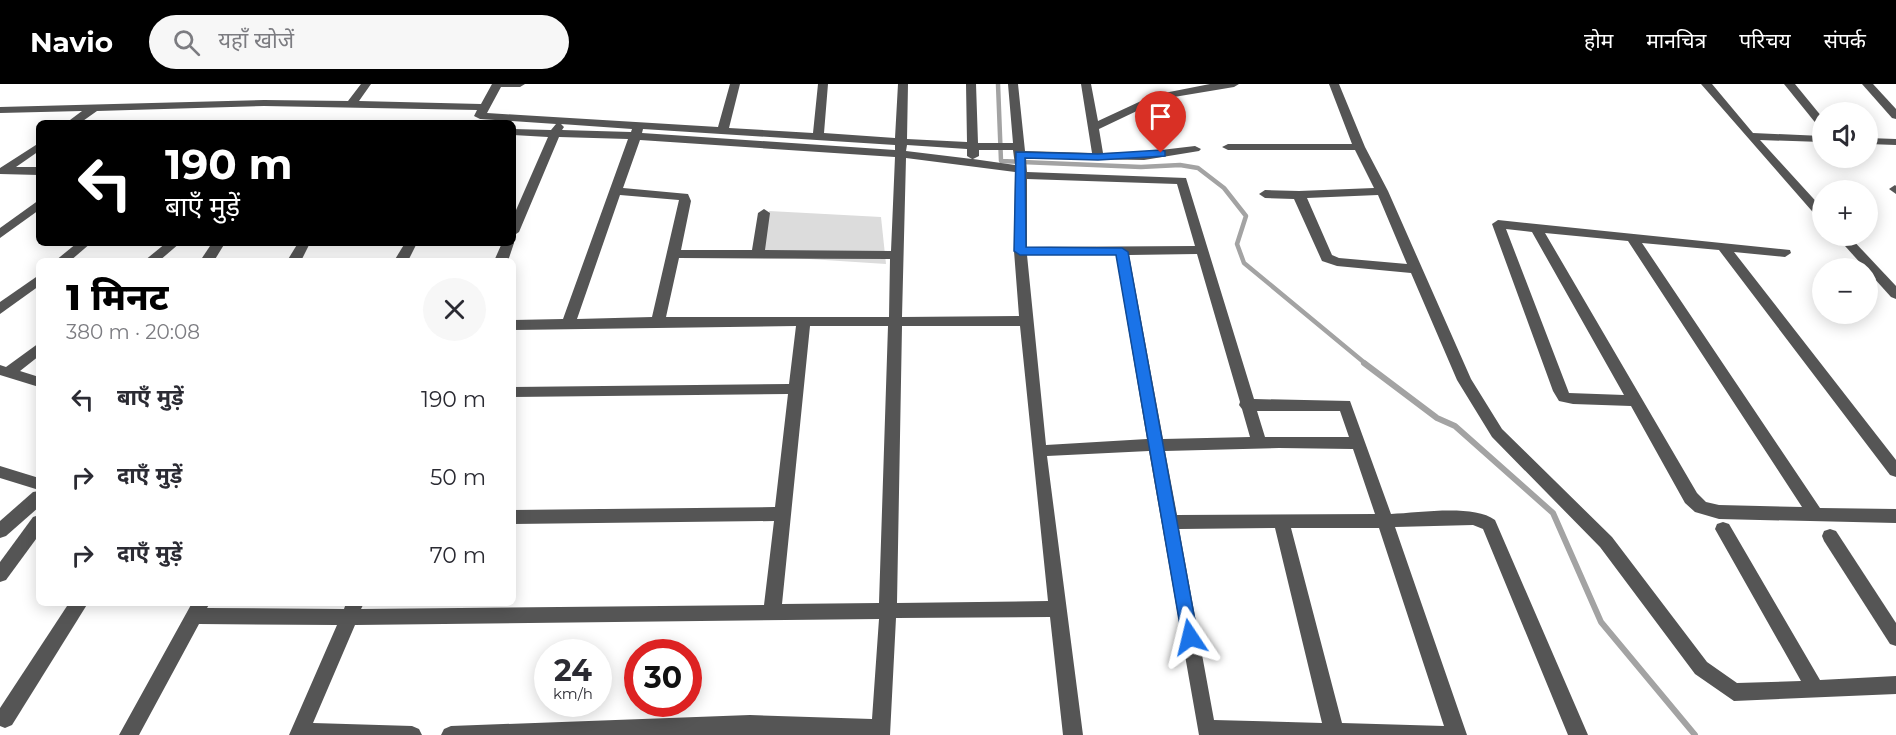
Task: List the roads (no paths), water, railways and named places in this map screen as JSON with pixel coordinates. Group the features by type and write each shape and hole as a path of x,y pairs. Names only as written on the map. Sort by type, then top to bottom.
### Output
{"street":[{"path":"352,104 366,84"},
{"path":"480,115 497,84 520,84"},
{"path":"723,130 735,84"},
{"path":"818,136 823,84"},
{"path":"451,735 749,730 881,731 888,611 894,322 901,154 899,141 903,84"},
{"path":"971,84 973,163"},
{"path":"1013,84 1018,159 1020,251 1039,451 1073,735"},
{"path":"1086,84 1098,157"},
{"path":"1093,128 1188,87 1234,84"},
{"path":"1334,84 1359,147 1382,191 1464,380 1497,432 1606,542 1701,669 1734,692 1896,685"},
{"path":"1706,84 1749,136 1812,203"},
{"path":"1789,84 1812,112"},
{"path":"1867,84 1896,116"},
{"path":"0,110 264,103 352,104 562,121 638,131 901,154 973,163 1018,159 1144,156 1195,149"},
{"path":"76,120 93,108"},
{"path":"516,225 554,134 562,121"},
{"path":"516,132 554,134 723,130 988,146 1018,159 1182,181 1246,405 1259,441"},
{"path":"568,325 638,131"},
{"path":"1749,136 1812,139"},
{"path":"1878,141 1896,142"},
{"path":"1228,147 1359,147"},
{"path":"2,172 36,148"},
{"path":"2,172 36,171"},
{"path":"616,191 684,197 658,322"},
{"path":"1265,194 1299,195 1382,191"},
{"path":"1299,195 1327,258 1337,262 1416,269"},
{"path":"0,234 36,206"},
{"path":"758,255 764,213"},
{"path":"1635,401 1573,399 1564,396 1560,391 1498,224 1785,253"},
{"path":"1536,228 1691,498 1701,507 1728,512 1896,516"},
{"path":"1632,237 1815,515"},
{"path":"66,258 81,246"},
{"path":"155,258 170,246"},
{"path":"1722,246 1896,471"},
{"path":"1851,246 1896,294"},
{"path":"1020,251 1203,250"},
{"path":"1122,252 1207,732 1457,735 1345,405 1246,405"},
{"path":"673,254 897,255"},
{"path":"0,309 36,281"},
{"path":"516,325 658,322 1028,321"},
{"path":"772,612 802,323"},
{"path":"4,371 36,350"},
{"path":"4,371 36,381"},
{"path":"516,392 795,389"},
{"path":"1039,451 1259,441 1359,443"},
{"path":"0,472 36,483"},
{"path":"0,531 36,500"},
{"path":"516,517 783,514"},
{"path":"1170,522 1481,519 1489,525 1578,735"},
{"path":"1281,521 1334,734"},
{"path":"0,575 36,526"},
{"path":"1723,529 1815,688"},
{"path":"1830,537 1896,638"},
{"path":"2,721 77,606"},
{"path":"129,735 198,610 772,612 1059,609"},
{"path":"352,610 300,734 412,735"}],"waterway":[{"path":"998,84 1001,161 1141,167 1180,165 1198,168 1224,188 1246,216 1237,244 1244,263 1366,364"},
{"path":"1364,363 1437,418 1455,426 1553,513 1601,622 1695,735"}]}
